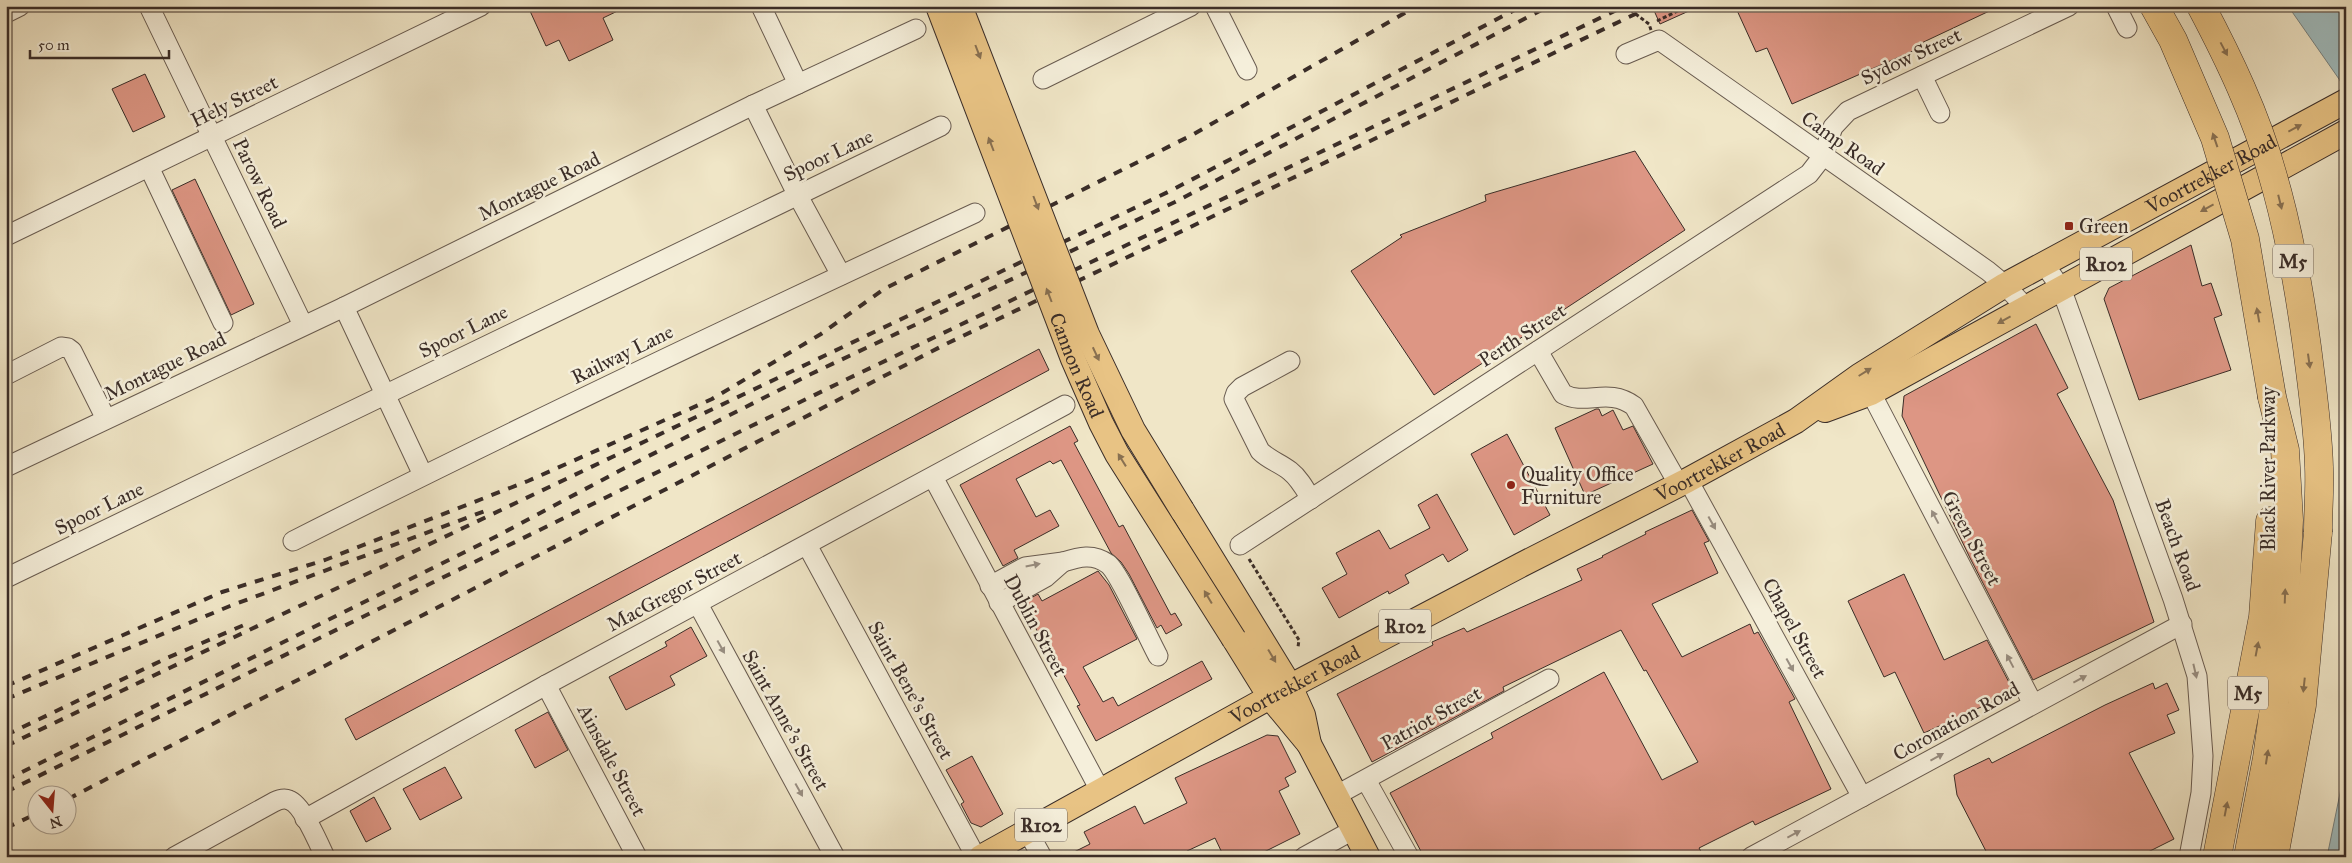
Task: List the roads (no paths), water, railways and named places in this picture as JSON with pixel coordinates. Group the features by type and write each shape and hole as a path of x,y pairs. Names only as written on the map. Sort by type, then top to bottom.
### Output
{"highway":[{"name":"Black River Parkway","path":"2154,6 2173,40 2215,138 2245,239 2272,397 2285,450 2279,529 2216,857"},
{"name":"M5","path":"2201,6 2228,59 2272,171 2288,234 2299,289 2315,405 2320,468 2318,532 2302,705 2274,857"},
{"path":"2248,857 2284,642 2279,529"}],"main road":[{"name":"Cannon Road","path":"938,6 1073,358 1101,423 1118,454 1244,633"},
{"name":"Cannon Road","path":"960,6 1087,334 1110,384 1137,438 1244,633 1280,692 1303,715 1309,744 1368,857"},
{"name":"Voortrekker Road","path":"981,857 1280,692 1684,482 1796,421 1859,376 2004,285 2338,105"},
{"name":"Voortrekker Road","path":"1796,421 1870,393 2344,134"}],"street":[{"path":"6,13 20,6"},
{"name":"Parow Road","path":"149,6 303,325"},
{"name":"Hely Street","path":"6,236 481,6"},
{"path":"761,6 798,84"},
{"path":"1043,78 1191,6"},
{"path":"1215,6 1247,70"},
{"name":"Sydow Street","path":"1823,156 1833,127 1848,111 2069,6"},
{"path":"2116,6 2127,28"},
{"name":"Montague Road","path":"6,467 344,307 753,105 916,29"},
{"name":"Camp Road","path":"1626,54 1659,40 1988,271 2026,308"},
{"path":"1922,76 1940,114"},
{"path":"753,105 797,194 841,275"},
{"name":"Spoor Lane","path":"6,578 941,126"},
{"name":"Perth Street","path":"1244,550 1311,499 1809,174 1823,156"},
{"path":"149,167 223,323"},
{"name":"Railway Lane","path":"293,541 423,475 975,213"},
{"name":"Beach Road","path":"2044,264 2062,288 2182,624 2197,676 2203,756 2201,792 2189,857"},
{"path":"344,307 423,475"},
{"path":"6,374 61,347 68,348 72,351 106,419"},
{"name":"Chapel Street","path":"1538,351 1563,394 1570,398 1610,396 1624,399 1634,406 1684,482 1862,797"},
{"path":"1290,361 1242,387 1236,393 1234,399 1260,451 1266,458 1290,471 1311,499"},
{"name":"Green Street","path":"1870,393 2033,704"},
{"name":"MacGregor Street","path":"305,819 546,685 1065,406"},
{"name":"Dublin Street","path":"932,477 1101,792"},
{"name":"Saint Bene's Street","path":"807,544 976,857"},
{"path":"990,586 1025,567 1063,562 1082,556 1089,556 1110,565 1158,656"},
{"path":"999,603 1046,577 1063,562"},
{"name":"Saint Anne's Street","path":"698,604 835,857"},
{"name":"Coronation Road","path":"1751,857 2182,624"},
{"name":"Patriot Street","path":"1335,796 1549,679"},
{"name":"Ainsdale Street","path":"546,685 637,857"},
{"path":"1366,780 1409,857"},
{"path":"174,857 278,800 289,800 294,803 305,819 325,857"},
{"path":"1304,857 1353,830"},
{"path":"1028,832 1042,857"}],"water":[{"path":"2288,6 2346,6 2346,91 2339,79"},
{"path":"2346,764 2346,857 2327,857"}],"railway":[{"path":"6,686 222,592 325,560 528,481 712,399 821,334 884,289 1194,134 1417,6"},
{"path":"6,746 1170,191 1522,6"},
{"path":"6,780 499,535 619,471 811,374 1175,202 1549,6"},
{"path":"6,792 839,383 1625,6"},
{"path":"78,794 944,345 1652,6"},
{"path":"6,699 230,606 485,511"},
{"path":"6,735 167,658 251,622"},
{"path":"6,828 28,818"}],"place":[{"name":"Green","path":"2069,226"},
{"name":"Quality Office Furniture","path":"1511,485"}]}
